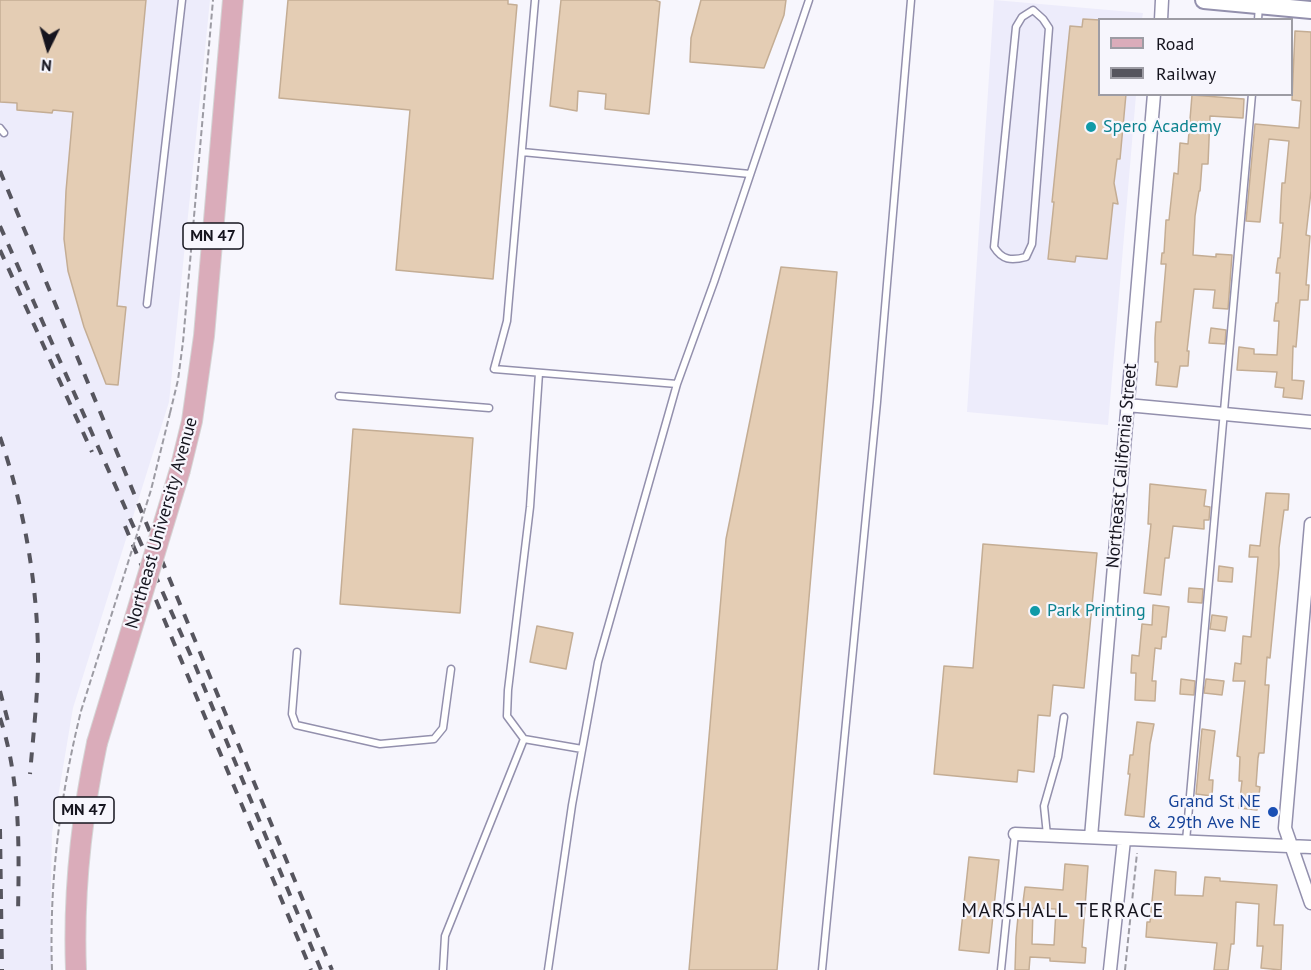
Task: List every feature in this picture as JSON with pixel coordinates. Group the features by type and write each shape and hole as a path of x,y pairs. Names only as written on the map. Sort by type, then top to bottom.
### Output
{"main road":[{"name":"Northeast University Avenue","path":"76,970 75,908 79,845 88,785 97,743 180,470 192,421 206,317 233,0"}],"street":[{"path":"1161,18 1162,0"},
{"path":"1204,0 1259,8 1311,10"},
{"name":"Northeast California Street","path":"1091,837 1154,96"},
{"path":"1127,405 1311,422"},
{"path":"1310,899 1285,828 1311,524"},
{"path":"1015,834 1311,847"},
{"path":"1110,970 1124,840"}],"lane":[{"path":"147,304 182,0"},
{"path":"535,0 507,321 494,369 677,384"},
{"path":"548,970 572,805 598,662 677,384 714,282 809,0"},
{"path":"822,970 878,402 911,0"},
{"path":"1033,10 1034,1"},
{"path":"1033,10 1049,28 1041,145 1032,244 1026,257 1012,261 999,255 994,247 1016,27 1022,17 1033,10"},
{"path":"1186,842 1252,96"},
{"path":"522,152 750,174"},
{"path":"539,373 530,507 507,716 524,739 582,749"},
{"path":"339,396 489,408"},
{"path":"297,652 292,714 297,725 380,744 434,739 443,728 451,669"},
{"path":"1047,836 1044,806 1059,757 1064,717"},
{"path":"443,970 445,936 524,739"},
{"path":"1001,970 1015,834"}],"path":[{"path":"52,970 55,864 68,770 81,711 151,490 178,380 213,0"},
{"path":"1125,970 1137,852 1135,850"}],"shaded area":[{"path":"0,0 210,0 169,402 73,708 52,833 50,930 53,970 0,970"},
{"path":"994,0 1143,13 1142,18 1098,18 1098,96 1136,96 1108,425 967,412"}],"building":[{"path":"0,0 146,0 117,306 126,307 118,385 106,384 84,327 68,271 64,239 73,112 17,110 17,103 0,102"},
{"path":"288,0 508,0 508,4 517,5 493,279 396,270 410,110 279,98"},
{"path":"561,0 655,0 660,2 649,114 605,109 606,94 578,91 577,111 550,106"},
{"path":"701,0 786,0 784,15 764,68 690,62 691,38"},
{"name":"Spero Academy","path":"1083,19 1098,20 1098,96 1126,96 1120,159 1117,159 1114,183 1118,204 1113,203 1107,259 1076,256 1075,262 1048,259 1070,26 1082,27"},
{"path":"1295,31 1311,32 1311,191 1306,235 1310,236 1306,285 1309,285 1308,300 1300,300 1296,347 1293,346 1292,380 1304,381 1302,399 1283,397 1284,388 1275,387 1277,372 1237,370 1239,347 1254,349 1254,354 1277,355 1279,321 1274,321 1280,273 1276,273 1278,258 1280,258 1283,223 1280,223 1282,183 1285,183 1289,141 1269,139 1260,222 1246,221 1255,124 1299,128 1301,101 1292,100"},
{"path":"1192,96 1244,99 1243,118 1210,116 1208,164 1202,164 1195,216 1193,255 1216,257 1216,254 1232,255 1228,309 1213,308 1215,290 1194,289 1187,351 1189,351 1188,366 1180,366 1177,387 1156,385 1158,362 1155,362 1155,338 1156,322 1161,322 1166,264 1161,264 1166,220 1169,220 1174,173 1178,174 1180,143 1188,144"},
{"path":"781,267 837,272 777,970 689,970 726,539"},
{"path":"1211,328 1226,330 1225,344 1209,343"},
{"path":"353,429 473,438 460,613 340,604"},
{"path":"1150,484 1206,490 1204,506 1210,507 1209,520 1204,520 1204,529 1173,526 1169,558 1165,558 1161,595 1144,593 1151,524 1148,524"},
{"path":"1266,493 1289,494 1288,510 1284,510 1279,548 1270,658 1267,657 1265,685 1269,685 1264,753 1259,753 1258,758 1256,786 1260,787 1257,810 1239,808 1242,781 1239,781 1240,757 1237,756 1245,681 1233,681 1235,663 1241,664 1243,636 1251,637 1258,557 1249,557 1250,545 1260,546"},
{"path":"983,544 1097,553 1084,688 1053,685 1050,716 1038,715 1034,772 1018,770 1017,782 934,774 944,666 973,668"},
{"path":"1219,566 1233,568 1232,582 1218,581"},
{"path":"1189,588 1203,589 1202,603 1188,602"},
{"path":"1153,605 1169,607 1166,637 1162,637 1161,649 1155,648 1152,681 1156,681 1155,701 1135,700 1136,673 1131,673 1132,655 1139,656 1142,624 1152,625"},
{"path":"1212,615 1227,617 1225,631 1210,629"},
{"path":"537,626 573,633 566,669 530,662"},
{"path":"1181,679 1195,681 1194,695 1180,694"},
{"path":"1206,679 1224,681 1222,695 1204,693"},
{"path":"1137,722 1154,724 1150,744 1144,817 1125,815 1130,755 1133,755"},
{"path":"1202,729 1215,731 1209,780 1213,780 1212,796 1196,794"},
{"path":"969,857 999,860 989,953 959,950"},
{"path":"1065,864 1088,866 1082,947 1086,948 1085,963 1050,961 1050,958 1030,957 1029,970 1015,970 1018,917 1021,917 1025,887 1063,890","holes":["1033,908 1056,909 1054,945 1032,944"]},
{"path":"1155,870 1176,872 1175,895 1203,896 1205,877 1220,878 1220,881 1277,885 1274,925 1283,925 1281,970 1261,968 1263,946 1257,946 1259,904 1236,902 1234,944 1231,944 1228,970 1214,970 1217,943 1146,937 1147,922 1150,922"}],"railway":[{"path":"0,171 332,970"},
{"path":"0,226 195,665 321,970"},
{"path":"0,250 92,452"},
{"path":"0,437 17,493 29,551 36,610 38,668 30,774"},
{"path":"125,526 311,970"},
{"path":"0,691 10,729"},
{"path":"0,718 12,766 15,791 18,916"},
{"path":"0,829 2,970"}],"place":[{"name":"Spero Academy","path":"1091,127"},
{"name":"Park Printing","path":"1035,611"},
{"name":"Grand St NE & 29th Ave NE","path":"1273,812"}],"district":[{"name":"MARSHALL TERRACE","path":"1063,911"}]}
